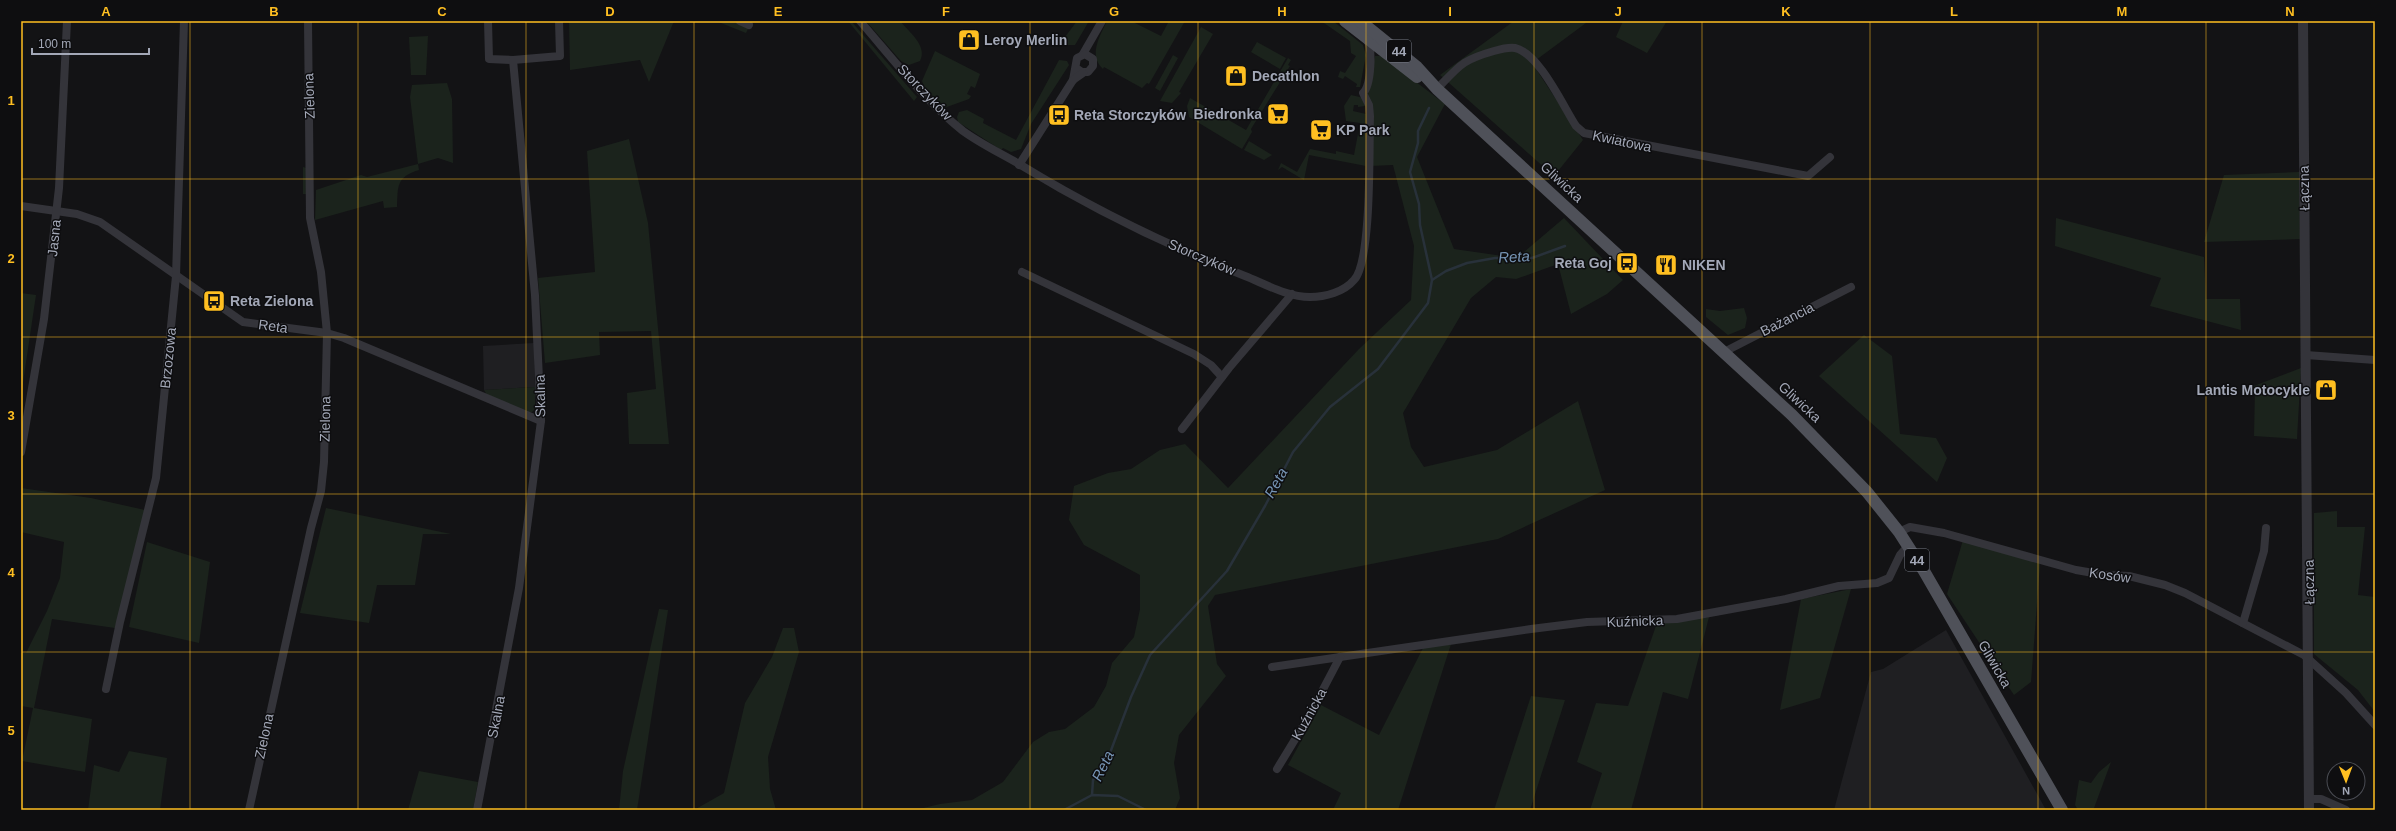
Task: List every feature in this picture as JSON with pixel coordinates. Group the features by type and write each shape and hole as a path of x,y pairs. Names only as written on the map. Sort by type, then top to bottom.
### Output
{"main road":[{"name":"Gliwicka","path":"1346,21 1360,26 1412,63 1435,87 1724,352 1832,454 1867,492 1908,546 2062,810"}],"street":[{"name":"Jasna","path":"21,452 44,319 57,211 63,126 67,21"},
{"name":"Brzozowa","path":"106,689 120,622 156,478 176,276 184,21"},
{"name":"Zielona","path":"249,810 311,528 321,491 324,462 327,333 321,272 310,218 308,21"},
{"path":"488,21 489,59 513,60 560,56 559,21"},
{"path":"740,21 749,25"},
{"name":"Storczyków","path":"860,21 925,97 944,115 983,144 1082,202 1127,224 1214,264 1292,294"},
{"path":"1087,56 1102,21"},
{"name":"Łączna","path":"2303,21 2309,810"},
{"name":"Gliwicka","path":"1292,294 1308,297 1322,296 1346,288 1358,274 1366,232 1370,116 1369,105 1363,93 1367,86 1372,53 1369,42 1360,26"},
{"name":"Kwiatowa","path":"1435,87 1467,59 1503,49 1514,48 1528,54 1538,64 1576,126 1584,133 1808,176 1830,157"},
{"path":"1080,70 1076,58 1087,56"},
{"path":"1019,165 1080,70 1092,68 1094,62 1087,56"},
{"name":"Skalna","path":"477,810 519,588 541,421 536,310 513,60"},
{"name":"Reta","path":"21,206 77,214 100,222 243,322 327,333 365,346 472,394 541,421"},
{"path":"1022,272 1194,354 1211,365 1222,377"},
{"name":"Bażancia","path":"1724,352 1850,287"},
{"path":"1182,429 1222,377 1292,294"},
{"path":"2306,355 2375,360"},
{"name":"Kosów","path":"1898,532 1910,527 1922,528 1974,540 2076,570 2105,575 2129,576 2165,585 2304,655 2346,693 2375,725"},
{"path":"2243,623 2264,551 2266,528"},
{"name":"Kuźnicka","path":"1272,667 1531,628 1587,622 1676,619 1786,600 1839,586 1877,583 1889,578 1900,555 1908,546"},
{"name":"Kuźnicka","path":"1277,769 1308,718 1340,657"},
{"path":"2309,799 2321,799 2346,810"}],"shaded area":[{"path":"569,21 674,21 649,82 640,60 570,70"},
{"path":"716,21 733,21 749,27 746,33"},
{"path":"848,21 851,21 917,97 914,101"},
{"path":"866,21 900,21 920,45 922,55 920,61 909,65 901,61"},
{"path":"1077,21 1089,21 1075,45 1067,45 1065,37"},
{"path":"1107,21 1131,21 1161,36 1169,21 1185,21 1149,84 1147,83 1142,88 1104,67 1103,69 1099,64 1096,58 1097,45"},
{"path":"1321,21 1333,21 1363,45 1366,55 1360,87 1356,87 1357,84 1345,76 1343,79 1338,77 1340,71 1345,73 1356,56 1351,53 1350,41"},
{"path":"1514,21 1583,21 1586,23 1532,63 1583,140 1554,176 1440,75"},
{"path":"1623,21 1667,21 1647,53 1616,37"},
{"path":"1201,27 1213,34 1179,92 1181,93 1172,103 1160,101"},
{"path":"428,36 426,75 411,75 409,37"},
{"path":"1257,42 1286,58 1280,69 1251,52"},
{"path":"935,51 980,74 975,88 971,86 967,94 971,96 969,99 944,108 925,88 922,81"},
{"path":"1173,55 1178,58 1160,91 1155,88"},
{"path":"1375,56 1382,56 1445,104 1417,157 1454,249 1517,258 1564,218 1623,280 1607,294 1571,314 1558,264 1516,279 1496,277 1471,298 1403,413 1411,447 1424,467 1497,450 1578,401 1605,490 1498,539 1215,595 1208,606 1217,664 1226,676 1179,735 1174,763 1180,798 1175,810 915,810 940,804 972,800 1003,782 1033,742 1049,732 1065,729 1094,707 1106,686 1112,663 1134,637 1140,609 1140,575 1084,545 1069,520 1074,486 1108,473 1131,469 1160,450 1185,444 1228,488 1359,349 1411,300 1414,246 1393,165 1370,166 1368,92"},
{"path":"1288,58 1291,60 1288,65 1290,66 1251,129 1252,132 1242,149 1189,117 1187,106 1190,98 1246,130"},
{"path":"1059,60 1067,61 1069,65 1031,124 1021,149 1011,152 1003,148 1001,150 958,122 957,117 959,112 967,110 984,119 983,123 1016,140"},
{"path":"447,83 452,99 453,163 438,158 418,164 410,97 412,85"},
{"path":"1351,95 1364,98 1365,106 1358,107 1358,105 1354,105 1353,111 1366,114 1366,166 1309,155 1304,180 1282,167 1278,170 1281,163 1297,172 1310,149 1336,154 1336,151 1354,155 1360,123 1346,121 1344,106"},
{"path":"629,139 648,223 669,444 629,444 627,393 656,389 651,331 599,332 600,355 545,363 538,278 595,272 587,151"},
{"path":"1249,141 1272,155 1264,160 1244,150"},
{"path":"418,164 419,170 406,176 400,183 398,188 397,207 384,208 383,201 315,220 316,190 361,175 367,177"},
{"path":"303,167 307,168 306,194 303,194"},
{"path":"2299,172 2300,239 2204,242 2224,175"},
{"path":"2056,218 2204,257 2206,299 2240,299 2241,330 2150,306 2161,278 2055,246"},
{"path":"21,293 36,295 21,396"},
{"path":"1744,308 1747,318 1745,328 1728,335 1706,317 1706,309 1720,311"},
{"path":"1864,335 1892,356 1900,434 1936,438 1947,458 1937,482 1819,376"},
{"path":"534,343 535,387 484,390 483,346"},
{"path":"2301,368 2297,439 2254,436 2255,388 2251,387"},
{"path":"535,387 535,409 532,412 526,412 487,395 484,390"},
{"path":"21,488 91,498 145,510 115,628 52,619 34,708 92,719 85,772 22,761 33,708 21,706 21,652 26,653 47,611 60,578 64,542 21,532"},
{"path":"326,508 451,534 423,534 415,585 377,585 369,623 300,613"},
{"path":"2337,511 2337,527 2365,527 2358,595 2375,597 2375,712 2358,690 2314,654 2314,513"},
{"path":"1963,540 2036,557 2040,564 2031,682 2014,695 1947,594"},
{"path":"147,542 210,562 199,643 129,627"},
{"path":"1851,589 1820,698 1780,710 1801,599"},
{"path":"659,609 668,610 637,810 619,810 623,771"},
{"path":"1709,617 1688,699 1663,692 1631,810 1590,810 1602,773 1577,762 1596,703 1628,706 1657,623"},
{"path":"783,628 794,628 799,652 768,757 770,789 776,810 694,810 724,793 745,703 772,657"},
{"path":"1946,630 2046,810 1834,810 1871,672 1883,669"},
{"path":"1451,644 1398,810 1333,810 1341,793 1288,765 1321,705 1379,735 1423,648"},
{"path":"1531,696 1565,700 1530,810 1494,810"},
{"path":"129,751 167,758 160,810 88,810 94,765 119,772"},
{"path":"2111,762 2094,808 2078,810 2075,805 2079,780 2091,783 2099,772"},
{"path":"419,771 478,782 473,810 408,810"}],"waterway":[{"path":"1429,108 1418,131 1418,143 1410,172 1419,204 1420,225 1432,280"},
{"name":"Reta","path":"1092,795 1093,780 1104,769 1131,697 1150,655 1227,571 1265,506 1293,452 1330,407 1378,369 1428,303 1432,280 1446,271 1467,263 1495,258 1532,258 1565,246"},
{"path":"1064,810 1092,795 1118,796 1146,810"}],"place":[{"name":"Leroy Merlin","path":"969,40"},
{"name":"Decathlon","path":"1236,76"},
{"name":"Biedronka","path":"1278,114"},
{"name":"Reta Storczyków","path":"1059,115"},
{"name":"KP Park","path":"1321,130"},
{"name":"Reta Goj","path":"1627,263"},
{"name":"NIKEN","path":"1666,265"},
{"name":"Reta Zielona","path":"214,301"},
{"name":"Lantis Motocykle","path":"2326,390"}]}
